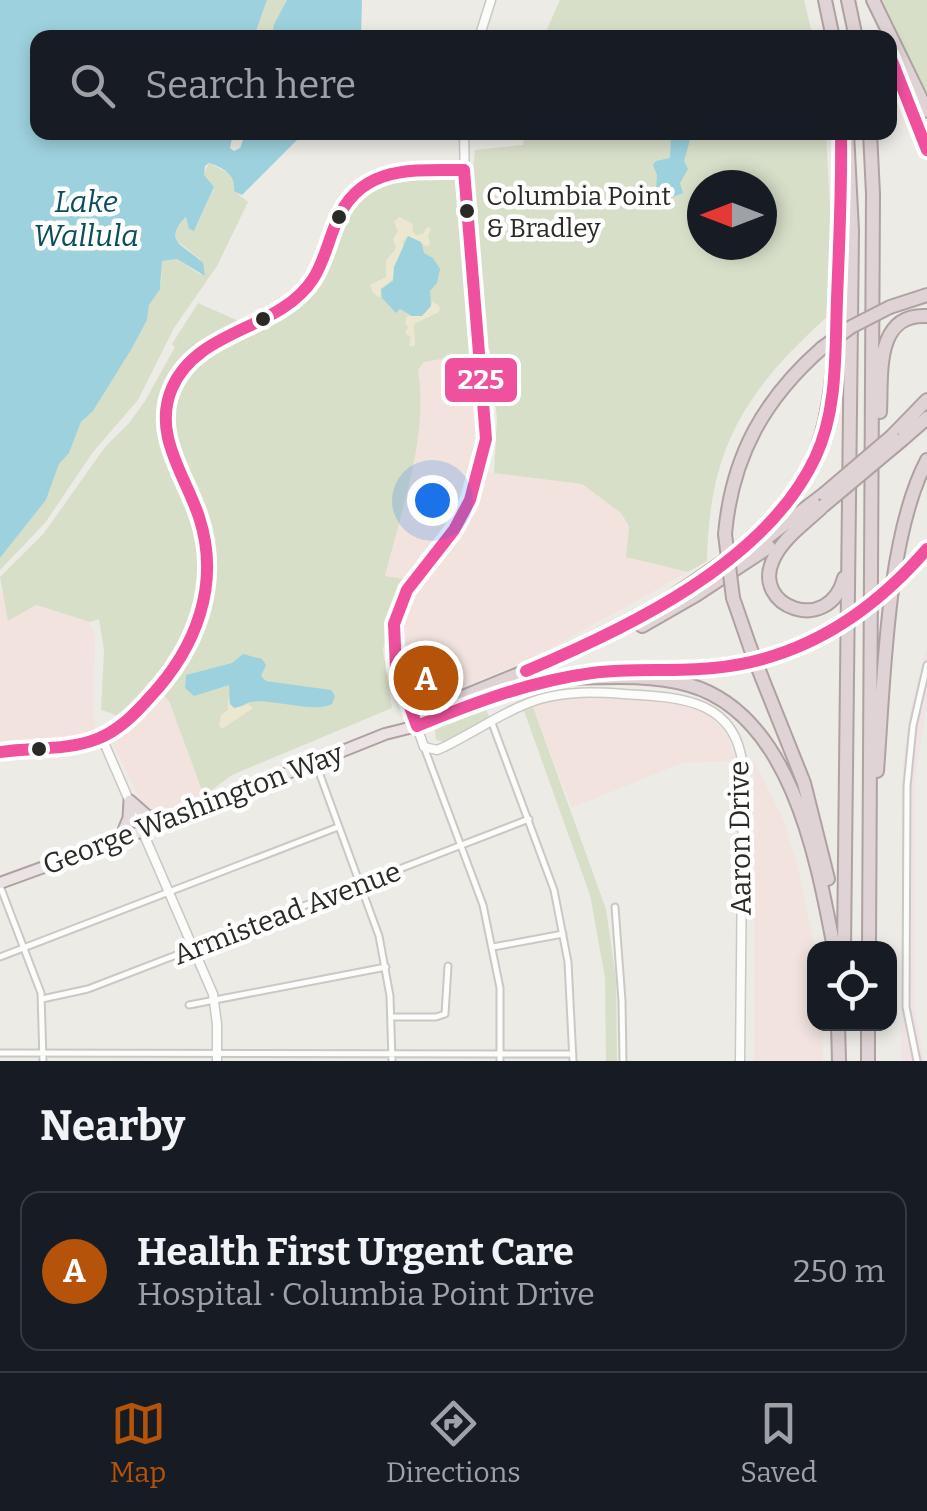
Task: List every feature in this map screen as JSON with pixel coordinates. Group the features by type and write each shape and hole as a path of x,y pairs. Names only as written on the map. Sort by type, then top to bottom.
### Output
{"highway":[{"path":"825,0 831,30"},
{"path":"848,0 854,30"},
{"path":"870,0 879,30"},
{"path":"870,0 885,30"},
{"path":"897,53 927,111"},
{"path":"897,74 927,150"},
{"path":"642,618 758,534 794,496 816,458 833,388 844,140"},
{"path":"844,941 852,231 845,140"},
{"path":"868,941 874,194 871,140"},
{"path":"833,941 825,862 812,807 733,598 725,534 734,474 752,432 780,389 822,348 851,327 927,294"},
{"path":"871,534 885,342 900,322 927,316"},
{"path":"897,437 927,404"},
{"name":"George Washington Way","path":"416,721 482,700 588,654 673,610 753,558 897,437 927,418"},
{"path":"869,888 890,624 908,512 927,460"},
{"path":"822,502 772,560 771,585 780,600 808,611 833,600 842,585 848,536"},
{"name":"George Washington Way","path":"416,721 642,618 822,502"},
{"path":"482,700 566,678 617,671 726,667 796,649 829,633 878,600 927,549"},
{"path":"566,678 677,682 712,694 743,715 768,747 794,799 818,869 833,941"},
{"path":"130,801 149,817 170,821"},
{"path":"120,840 130,818 130,801"},
{"path":"841,1031 841,1061"},
{"path":"868,1031 868,1061"}],"main road":[{"name":"George Washington Way","path":"0,884 144,832 416,721"}],"street":[{"path":"482,30 492,0"},
{"path":"464,140 486,439 478,477 462,516 407,590 394,624 396,668 462,845 493,947 500,988 500,1057"},
{"path":"0,752 60,748 102,738 132,716 177,668 190,644 203,607 207,576 203,530 166,431 168,398 181,371 200,352 276,312 306,288 324,258 345,202 358,188 390,173 464,170"},
{"path":"917,1061 906,1006 908,786 913,726 927,665"},
{"name":"Aaron Drive","path":"424,747 437,750 540,699 582,692 689,699 724,722 737,744 742,764 740,1061"},
{"path":"0,1053 43,1057 573,1057 572,1013 554,890 492,723"},
{"path":"102,738 214,1000 217,1057"},
{"path":"315,761 361,884 386,967 392,1057"},
{"name":"Armistead Avenue","path":"42,999 88,989 529,820"},
{"path":"0,957 338,827"},
{"path":"0,884 42,999 43,1057"},
{"path":"614,907 623,1061"},
{"path":"493,947 563,934"},
{"path":"392,1017 445,1014 448,966"},
{"path":"189,1005 386,967"}],"shaded area":[{"path":"470,352 475,428 472,455 457,503 404,579 385,576 418,437 418,370 424,362"},
{"path":"488,472 582,484 621,513 629,526 627,557 688,572 533,658 421,704 413,696 403,671 400,641 404,615 419,584 466,524"},
{"path":"0,590 5,597 90,622 95,637 96,731 63,742 0,746"},
{"path":"927,648 927,702 915,779 914,1006 924,1061 901,1061 903,762 911,707"},
{"path":"164,696 204,796 154,813 144,808 112,742"},
{"path":"579,696 672,701 695,706 727,734 736,761 682,763 572,808 532,705"},
{"path":"754,760 784,821 799,871 814,941 807,941 807,1031 823,1031 823,1061 754,1061"}],"green space":[{"path":"267,0 287,0 273,30 257,30"},
{"path":"560,0 804,0 811,30 547,30"},
{"path":"882,0 927,0 927,94 897,30"},
{"path":"523,140 826,140 831,225 828,316 775,369 738,424 715,485 707,561 688,572 626,557 629,526 621,513 582,484 494,473 497,419 490,350 424,362 418,370 417,447 385,576 404,579 391,608 383,650 392,708 232,775 204,796 164,696 203,630 216,581 212,531 170,433 170,407 177,385 205,355 302,303 322,276 347,214 363,192 391,180 473,170 475,150 523,145"},
{"path":"209,163 230,174 238,194 248,202 217,266 174,328 138,400 93,452 45,523 0,570 0,558 46,500 81,422 93,411 147,320 149,305 161,284 162,261 177,259 201,275 200,259 177,241 174,231 187,216 196,227 214,188 203,175"},
{"path":"198,303 243,323 210,342 180,367 162,398 159,416 162,446 188,508 196,539 197,604 174,659 119,716 101,710 104,650 99,619 90,622 36,605 8,621 0,577 44,533 105,447 145,401 175,347 172,344"},
{"path":"533,707 606,909 616,979 617,1061 606,1061 605,978 590,895 524,711"},
{"path":"486,710 490,718 445,742 436,740 435,728"}],"sand":[{"path":"399,217 413,224 416,235 431,228 430,242 428,247 408,236 403,241 394,278 381,289 380,298 370,285 386,277 386,261 396,248 393,239 398,231 394,222"},
{"path":"433,301 440,307 439,312 414,324 415,346 409,346 411,337 405,333 407,316 421,316"},
{"path":"228,698 230,704 248,704 253,708 222,729 219,725 221,715 228,710"}],"water":[{"name":"Lake Wallula","path":"0,0 267,0 256,30 30,30 30,140 232,140 230,148 234,151 243,140 297,140 242,195 234,191 231,176 224,170 209,163 205,166 204,175 214,187 194,231 189,229 186,217 176,238 203,263 205,276 177,259 162,261 160,289 149,305 147,320 132,348 93,411 81,422 46,500 0,558"},
{"path":"287,0 362,0 361,30 273,30"},
{"path":"671,140 690,140 684,161 688,169 680,183 683,193 663,201 656,190 656,161 670,158"},
{"path":"408,236 421,242 424,253 440,269 437,283 430,291 431,306 422,316 412,316 400,309 396,313 382,298 381,289 393,281 394,267"},
{"path":"243,654 262,659 266,665 261,676 266,681 331,690 335,696 332,704 314,707 259,701 234,708 230,704 229,685 194,696 185,688 186,675 232,663"}],"transit line":[{"name":"225","path":"897,74 927,150"},
{"name":"225","path":"526,671 649,612 728,560 763,530 792,496 815,458 828,420 834,381 841,140"},
{"name":"225","path":"464,170 486,439 470,500 454,530 407,590 394,624 396,668 417,726 547,681 607,672 713,668 776,655 805,644 858,613 927,549"},
{"name":"225","path":"0,752 73,745 112,731 138,710 166,678 192,636 205,590 205,542 173,454 166,422 172,388 184,368 200,353 280,310 298,296 317,272 336,223 358,190 406,171 464,170"}],"place":[{"name":"Columbia Point & Bradley","path":"467,211"},
{"name":"Health First Urgent Care","path":"426,678"}]}
